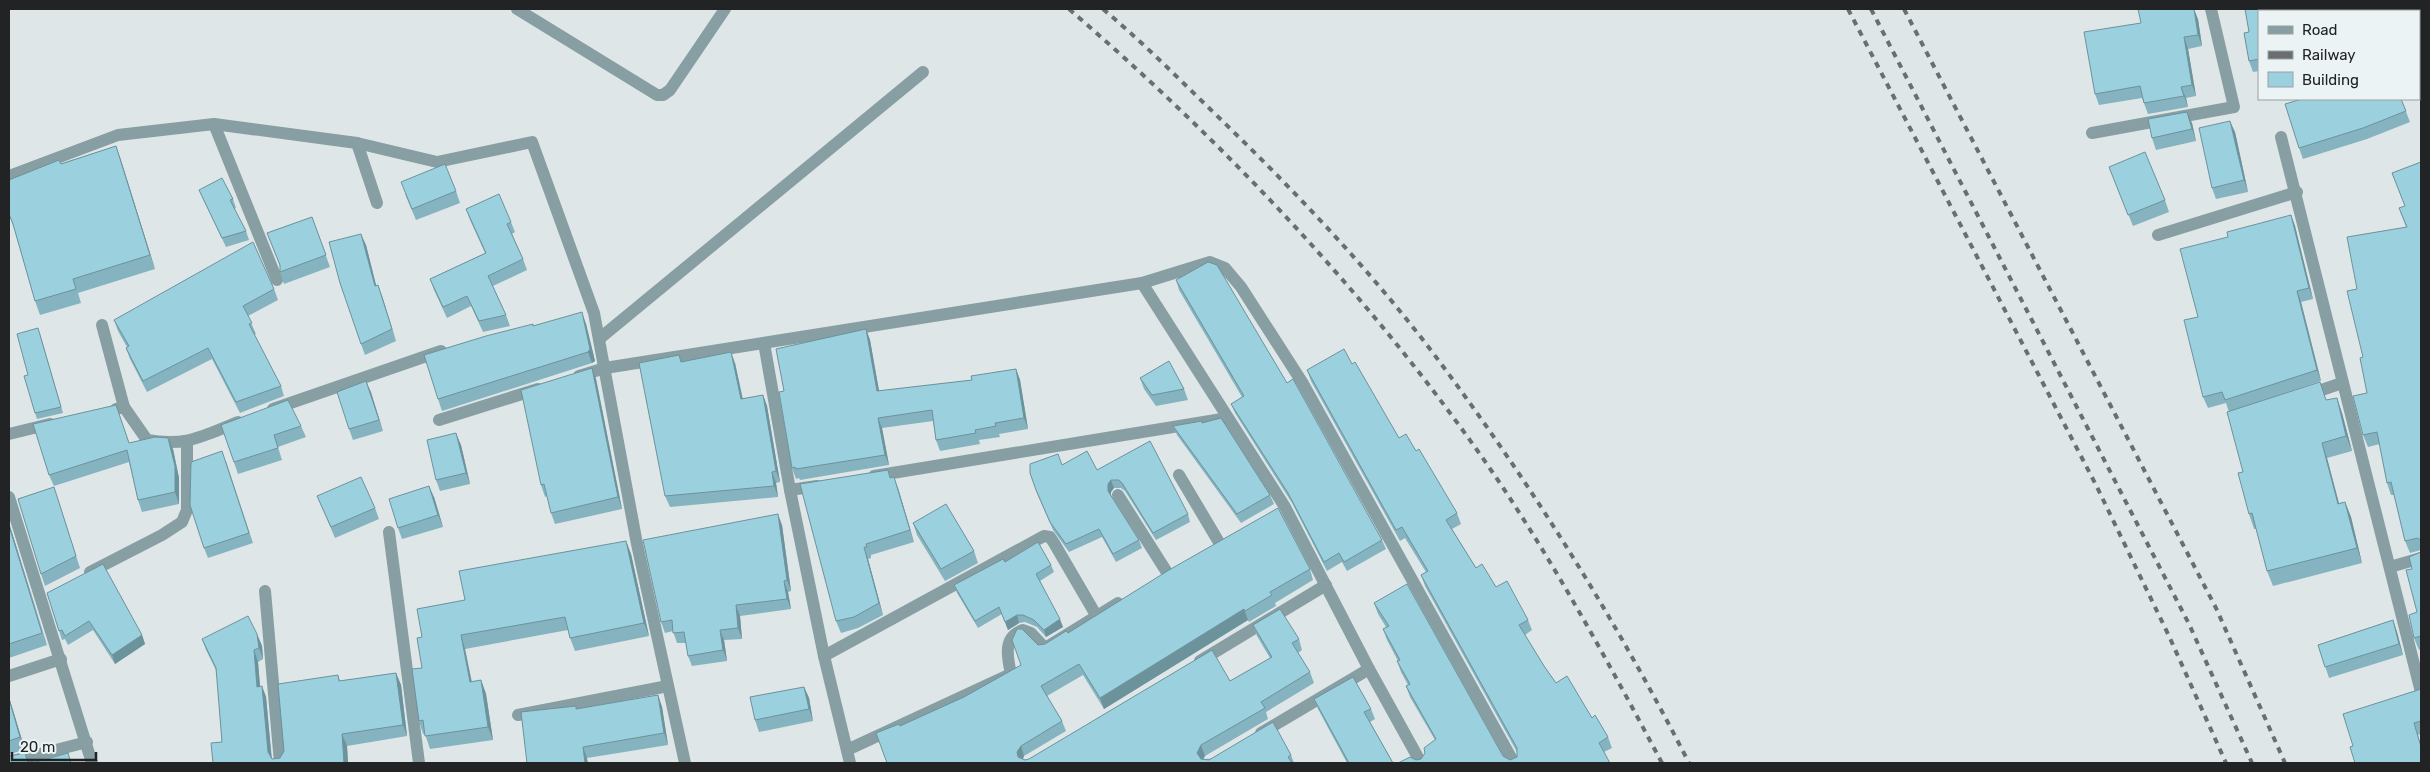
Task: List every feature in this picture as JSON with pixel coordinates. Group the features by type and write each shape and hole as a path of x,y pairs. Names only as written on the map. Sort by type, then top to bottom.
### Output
{"street":[{"path":"517,9 657,95 664,95 670,90 725,9"},
{"path":"2092,133 2234,106 2211,9"},
{"path":"599,339 922,72"},
{"path":"214,124 277,280"},
{"path":"9,176 118,135 214,124 357,143 437,162 532,142 599,339 632,545 668,686 685,763"},
{"path":"2281,137 2421,692"},
{"path":"357,143 378,203"},
{"path":"2158,235 2296,192"},
{"path":"568,379 604,368 1142,283 1210,262 1225,268 1241,287 1302,382 1514,763"},
{"path":"1142,283 1228,418 1326,585 1419,760 1405,763"},
{"path":"102,325 124,407 147,440 187,442 322,391 449,349"},
{"path":"764,343 790,490 824,656 850,763"},
{"path":"2295,399 2342,383"},
{"path":"439,420 549,385"},
{"path":"105,411 124,407"},
{"path":"858,479 1228,418"},
{"path":"9,434 66,420"},
{"path":"75,580 162,535 182,522 187,510 187,442"},
{"path":"1179,475 1220,544"},
{"path":"790,490 829,484"},
{"path":"1118,495 1168,574"},
{"path":"9,497 45,595 60,659 92,763"},
{"path":"389,532 419,763"},
{"path":"824,656 1044,536 1050,536 1096,615"},
{"path":"2390,567 2421,558"},
{"path":"1191,667 1326,585"},
{"path":"265,591 280,763"},
{"path":"847,750 1011,674 1007,648 1009,640 1015,633 1024,630 1031,633 1045,648 1128,597"},
{"path":"9,676 60,659"},
{"path":"1251,738 1369,669"},
{"path":"518,715 668,686"},
{"path":"9,762 87,742"}],"building":[{"path":"2138,9 2194,9 2198,35 2184,37 2192,85 2181,87 2184,96 2144,103 2140,86 2095,94 2084,32 2141,23"},
{"path":"2245,9 2298,9 2258,10 2258,59 2249,61 2244,33 2249,32"},
{"path":"2299,100 2401,100 2406,111 2363,128 2299,148 2285,104"},
{"path":"2187,112 2192,129 2152,138 2148,119"},
{"path":"2230,121 2244,180 2212,188 2199,128"},
{"path":"116,146 150,255 73,279 76,289 35,301 9,214 9,180 59,160 61,164"},
{"path":"2145,152 2165,200 2128,215 2109,167"},
{"path":"2421,162 2421,541 2418,538 2405,541 2391,482 2387,483 2377,432 2363,435 2353,396 2367,393 2360,358 2363,357 2347,291 2357,289 2347,237 2407,227 2399,208 2405,206 2392,173"},
{"path":"445,164 456,191 412,209 401,182"},
{"path":"222,178 233,199 230,200 246,231 222,238 199,190"},
{"path":"499,194 511,222 507,224 523,259 488,276 506,315 479,321 467,296 443,307 430,279 486,253 466,209"},
{"path":"2291,215 2309,288 2297,291 2317,370 2225,400 2222,392 2203,397 2184,320 2198,317 2180,249 2228,237 2227,232"},
{"path":"312,217 326,255 280,272 280,265 267,233"},
{"path":"361,234 375,286 378,285 392,329 361,344 340,283 329,242"},
{"path":"253,242 274,289 243,306 252,323 249,324 281,386 236,402 208,348 143,381 126,348 129,346 114,320"},
{"path":"1208,262 1217,265 1287,383 1293,379 1382,540 1344,562 1339,553 1324,562 1288,493 1231,404 1244,396 1176,280"},
{"path":"582,312 590,349 588,352 438,399 424,355 486,336 533,324 533,326"},
{"path":"38,328 61,407 35,413 24,376 28,375 17,334"},
{"path":"866,329 877,391 972,380 971,376 1016,369 1024,418 995,423 996,426 975,430 976,433 936,440 932,410 878,418 885,455 796,469 795,467 792,468 779,392 784,391 776,349"},
{"path":"1344,349 1352,364 1355,362 1399,438 1406,434 1416,451 1419,449 1457,513 1446,520 1476,568 1482,564 1496,587 1507,581 1528,620 1519,625 1544,666 1556,683 1567,676 1592,718 1595,715 1608,737 1599,743 1610,763 1398,763 1410,757 1416,760 1421,759 1425,753 1424,748 1436,739 1406,686 1410,684 1397,661 1400,660 1383,629 1389,626 1374,603 1407,584 1503,756 1510,760 1517,757 1517,748 1421,575 1428,571 1402,527 1396,530 1307,370"},
{"path":"731,352 741,399 763,395 776,471 772,472 774,486 665,496 639,363 679,355 681,362"},
{"path":"1169,361 1184,389 1152,395 1140,378"},
{"path":"592,368 618,497 551,513 544,484 541,485 521,390"},
{"path":"366,381 379,420 349,429 337,392"},
{"path":"2320,382 2326,400 2337,398 2346,436 2322,443 2338,504 2345,502 2357,548 2267,571 2252,513 2249,514 2238,473 2243,472 2227,412"},
{"path":"288,400 301,426 274,435 278,448 234,462 221,425"},
{"path":"116,405 129,443 155,437 168,438 175,466 175,492 138,500 127,450 49,475 33,424"},
{"path":"1221,418 1270,495 1237,514 1173,426 1202,421 1202,423"},
{"path":"456,433 466,473 436,480 427,440"},
{"path":"1150,441 1188,514 1153,533 1122,483 1119,480 1111,480 1108,484 1108,491 1139,540 1113,554 1099,529 1066,544 1050,522 1030,473 1030,464 1058,454 1062,465 1087,451 1097,470"},
{"path":"222,451 249,533 204,548 190,505 191,462"},
{"path":"888,470 890,478 894,477 910,530 866,544 867,547 864,547 879,603 854,617 836,621 800,484"},
{"path":"361,477 375,508 331,527 317,496"},
{"path":"429,486 438,515 398,528 389,499"},
{"path":"54,487 76,556 41,574 18,499"},
{"path":"946,504 974,551 941,569 913,523"},
{"path":"1278,508 1310,569 1270,592 1272,595 1245,611 1244,609 1100,698 1079,664 1041,686 1062,721 1021,746 1017,752 1018,757 1025,760 1029,759 1212,650 1230,681 1272,657 1253,625 1280,609 1299,639 1292,643 1310,672 1261,702 1265,708 1201,745 1197,753 1201,759 1209,760 1273,722 1291,755 1288,757 1292,763 887,763 876,733 899,724 900,726 964,697 1021,665 1012,640 1017,629 1022,629 1038,645 1045,644 1066,631 1068,633 1169,570"},
{"path":"778,514 787,580 784,581 787,599 736,605 738,628 720,630 723,650 688,656 684,632 673,633 672,620 661,622 643,540"},
{"path":"9,526 42,633 9,644"},
{"path":"626,541 644,623 570,638 565,617 461,635 470,682 481,680 488,727 425,736 423,720 419,721 412,669 422,668 417,638 422,637 417,609 465,600 459,571"},
{"path":"1038,542 1051,565 1036,574 1060,619 1044,630 1034,620 1023,615 1017,615 1005,622 999,607 975,621 954,585 1003,559 1005,562"},
{"path":"2421,552 2421,636 2414,638 2409,615 2417,612 2406,570 2412,569 2409,557"},
{"path":"103,564 142,635 112,655 89,621 65,636 62,630 59,631 47,593"},
{"path":"248,616 257,634 259,648 254,650 257,687 262,686 268,752 272,759 280,758 284,751 278,684 338,675 339,681 396,673 403,725 342,734 344,763 213,763 211,743 222,742 216,668 202,639"},
{"path":"2393,620 2399,644 2325,667 2318,645"},
{"path":"1353,677 1371,709 1364,712 1393,763 1349,763 1314,699"},
{"path":"804,687 809,709 755,720 750,697"},
{"path":"2421,689 2421,721 2414,723 2421,747 2421,763 2355,763 2350,747 2353,746 2343,714"},
{"path":"658,695 664,733 583,747 585,763 527,763 521,712 576,706 576,709"},
{"path":"9,699 20,737 9,741"},
{"path":"25,753 28,763 9,763 9,756"},
{"path":"68,753 71,763 32,763"}],"railway":[{"path":"1069,9 1180,110 1286,217 1337,273 1432,389 1477,450 1551,564 1597,643 1662,763"},
{"path":"1103,9 1157,57 1270,168 1358,262 1413,327 1474,409 1573,557 1633,659 1689,763"},
{"path":"1848,9 2096,485 2169,636 2226,763"},
{"path":"1871,9 2189,624 2252,763"},
{"path":"1904,9 2216,608 2285,763"}]}
